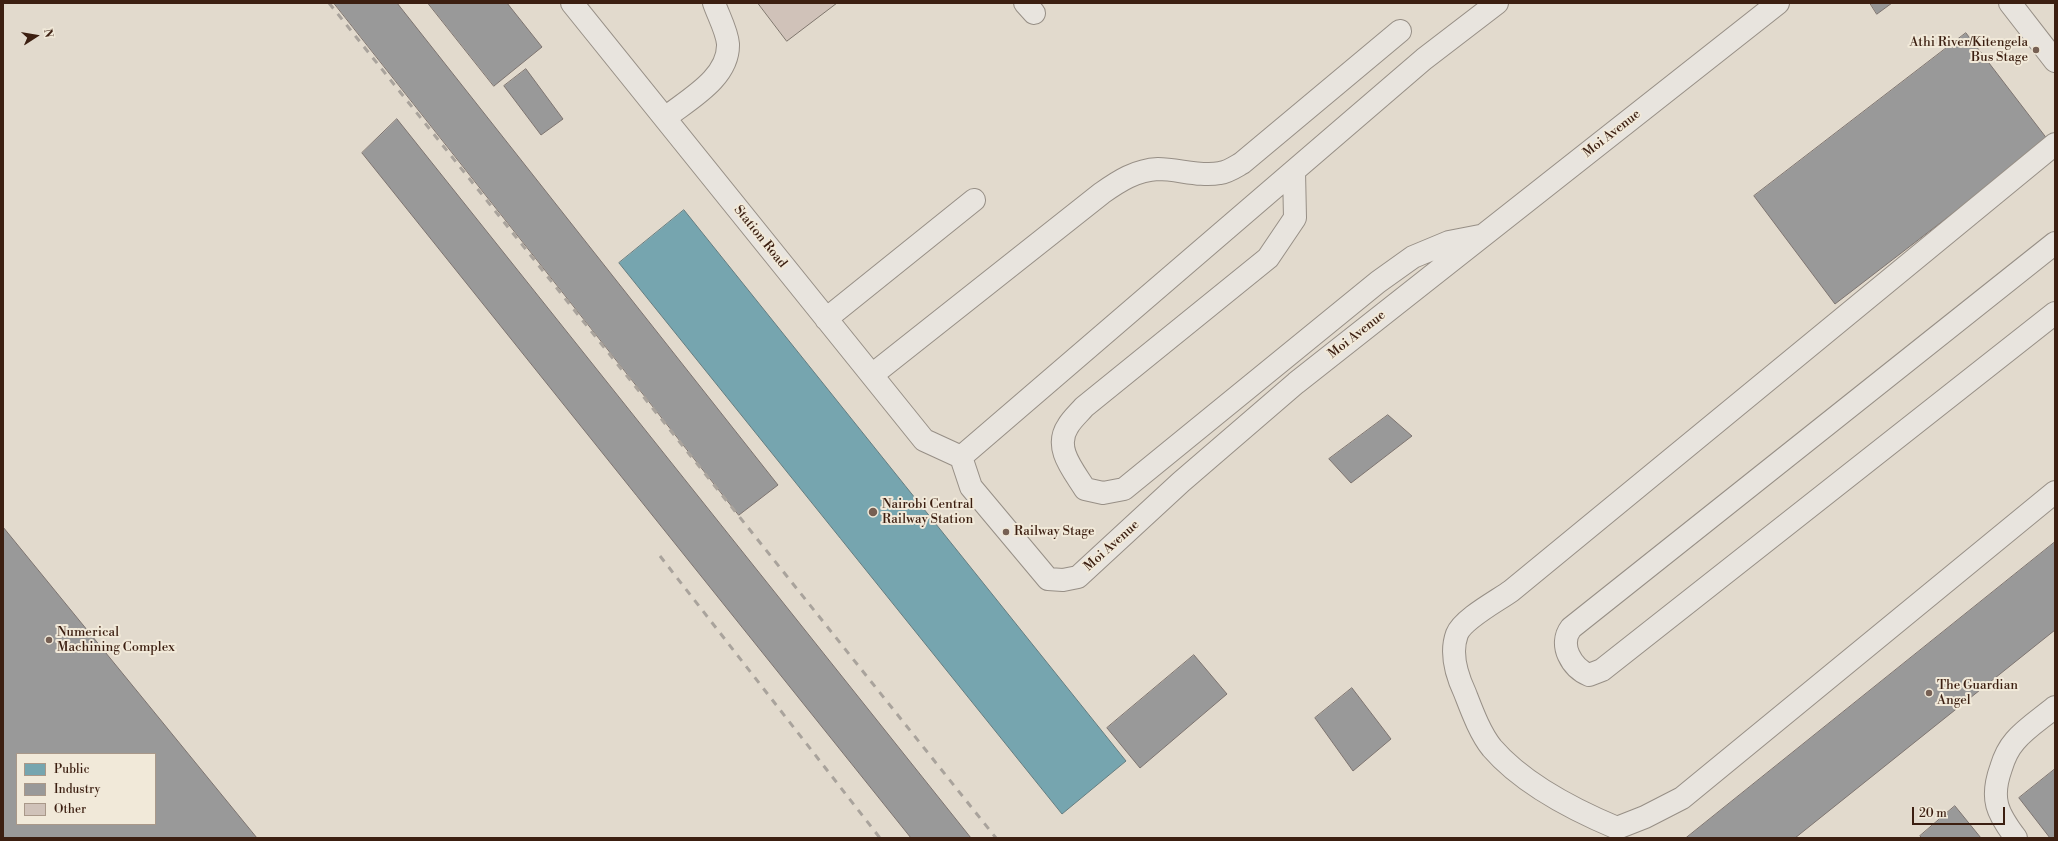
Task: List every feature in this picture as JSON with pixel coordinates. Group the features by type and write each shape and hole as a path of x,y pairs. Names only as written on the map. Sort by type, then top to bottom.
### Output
{"street":[{"name":"Station Road","path":"572,3 924,440 961,457"},
{"path":"665,118 714,78 726,62 728,43 714,3"},
{"path":"961,457 1424,59 1497,3"},
{"name":"Moi Avenue","path":"961,457 971,487 1048,579 1063,580 1078,576 1181,482 1296,383 1778,3"},
{"path":"2010,3 2055,62"},
{"path":"872,375 1102,193 1124,178 1141,172 1158,170 1218,174 1228,171 1242,163 1400,31"},
{"path":"2052,152 1512,591 1469,620 1458,633 1454,647 1456,667 1461,685 1491,747 1509,765 1567,805 1617,828 1646,817 1682,798 2055,492"},
{"path":"1294,170 1295,218 1288,231 1268,258 1084,407 1067,427 1062,442 1066,459 1085,489 1103,492 1124,489 1378,282 1413,257 1449,242 1483,235"},
{"path":"826,318 974,200"},
{"path":"2055,243 1571,628 1564,641 1566,650 1580,671 1589,675 1602,670 2055,313"},
{"path":"2016,838 2002,820 1996,802 1995,786 2005,755 2015,741 2055,707"}],"building: Public":[{"name":"Nairobi Central Railway Station","path":"684,210 1126,761 1062,814 619,263"}],"building: Industry":[{"path":"334,3 397,3 778,485 739,515"},
{"path":"428,3 507,3 542,47 494,86"},
{"path":"1870,3 1892,3 1877,14"},
{"path":"1966,33 2048,140 1835,304 1754,196"},
{"path":"526,69 563,119 541,135 504,86"},
{"path":"397,119 971,838 911,838 362,153"},
{"path":"1388,415 1412,436 1351,483 1329,459"},
{"name":"Numerical Machining Complex","path":"3,527 257,838 3,838"},
{"path":"2055,542 2055,630 1795,838 1686,838"},
{"path":"1194,655 1227,694 1140,768 1107,728"},
{"path":"1352,688 1391,739 1353,771 1315,718"},
{"path":"2055,769 2055,838 2050,838 2019,798"},
{"path":"1955,806 1981,838 1922,838 1920,836"}],"building: Other":[{"path":"758,3 837,3 787,41"}],"railway":[{"path":"329,3 996,838"},
{"path":"660,556 880,838"}],"place":[{"name":"Athi River/Kitengela Bus Stage","path":"2036,50"},
{"name":"Nairobi Central Railway Station","path":"873,512"},
{"name":"Railway Stage","path":"1006,532"},
{"name":"Numerical Machining Complex","path":"49,640"},
{"name":"The Guardian Angel","path":"1929,693"}]}
